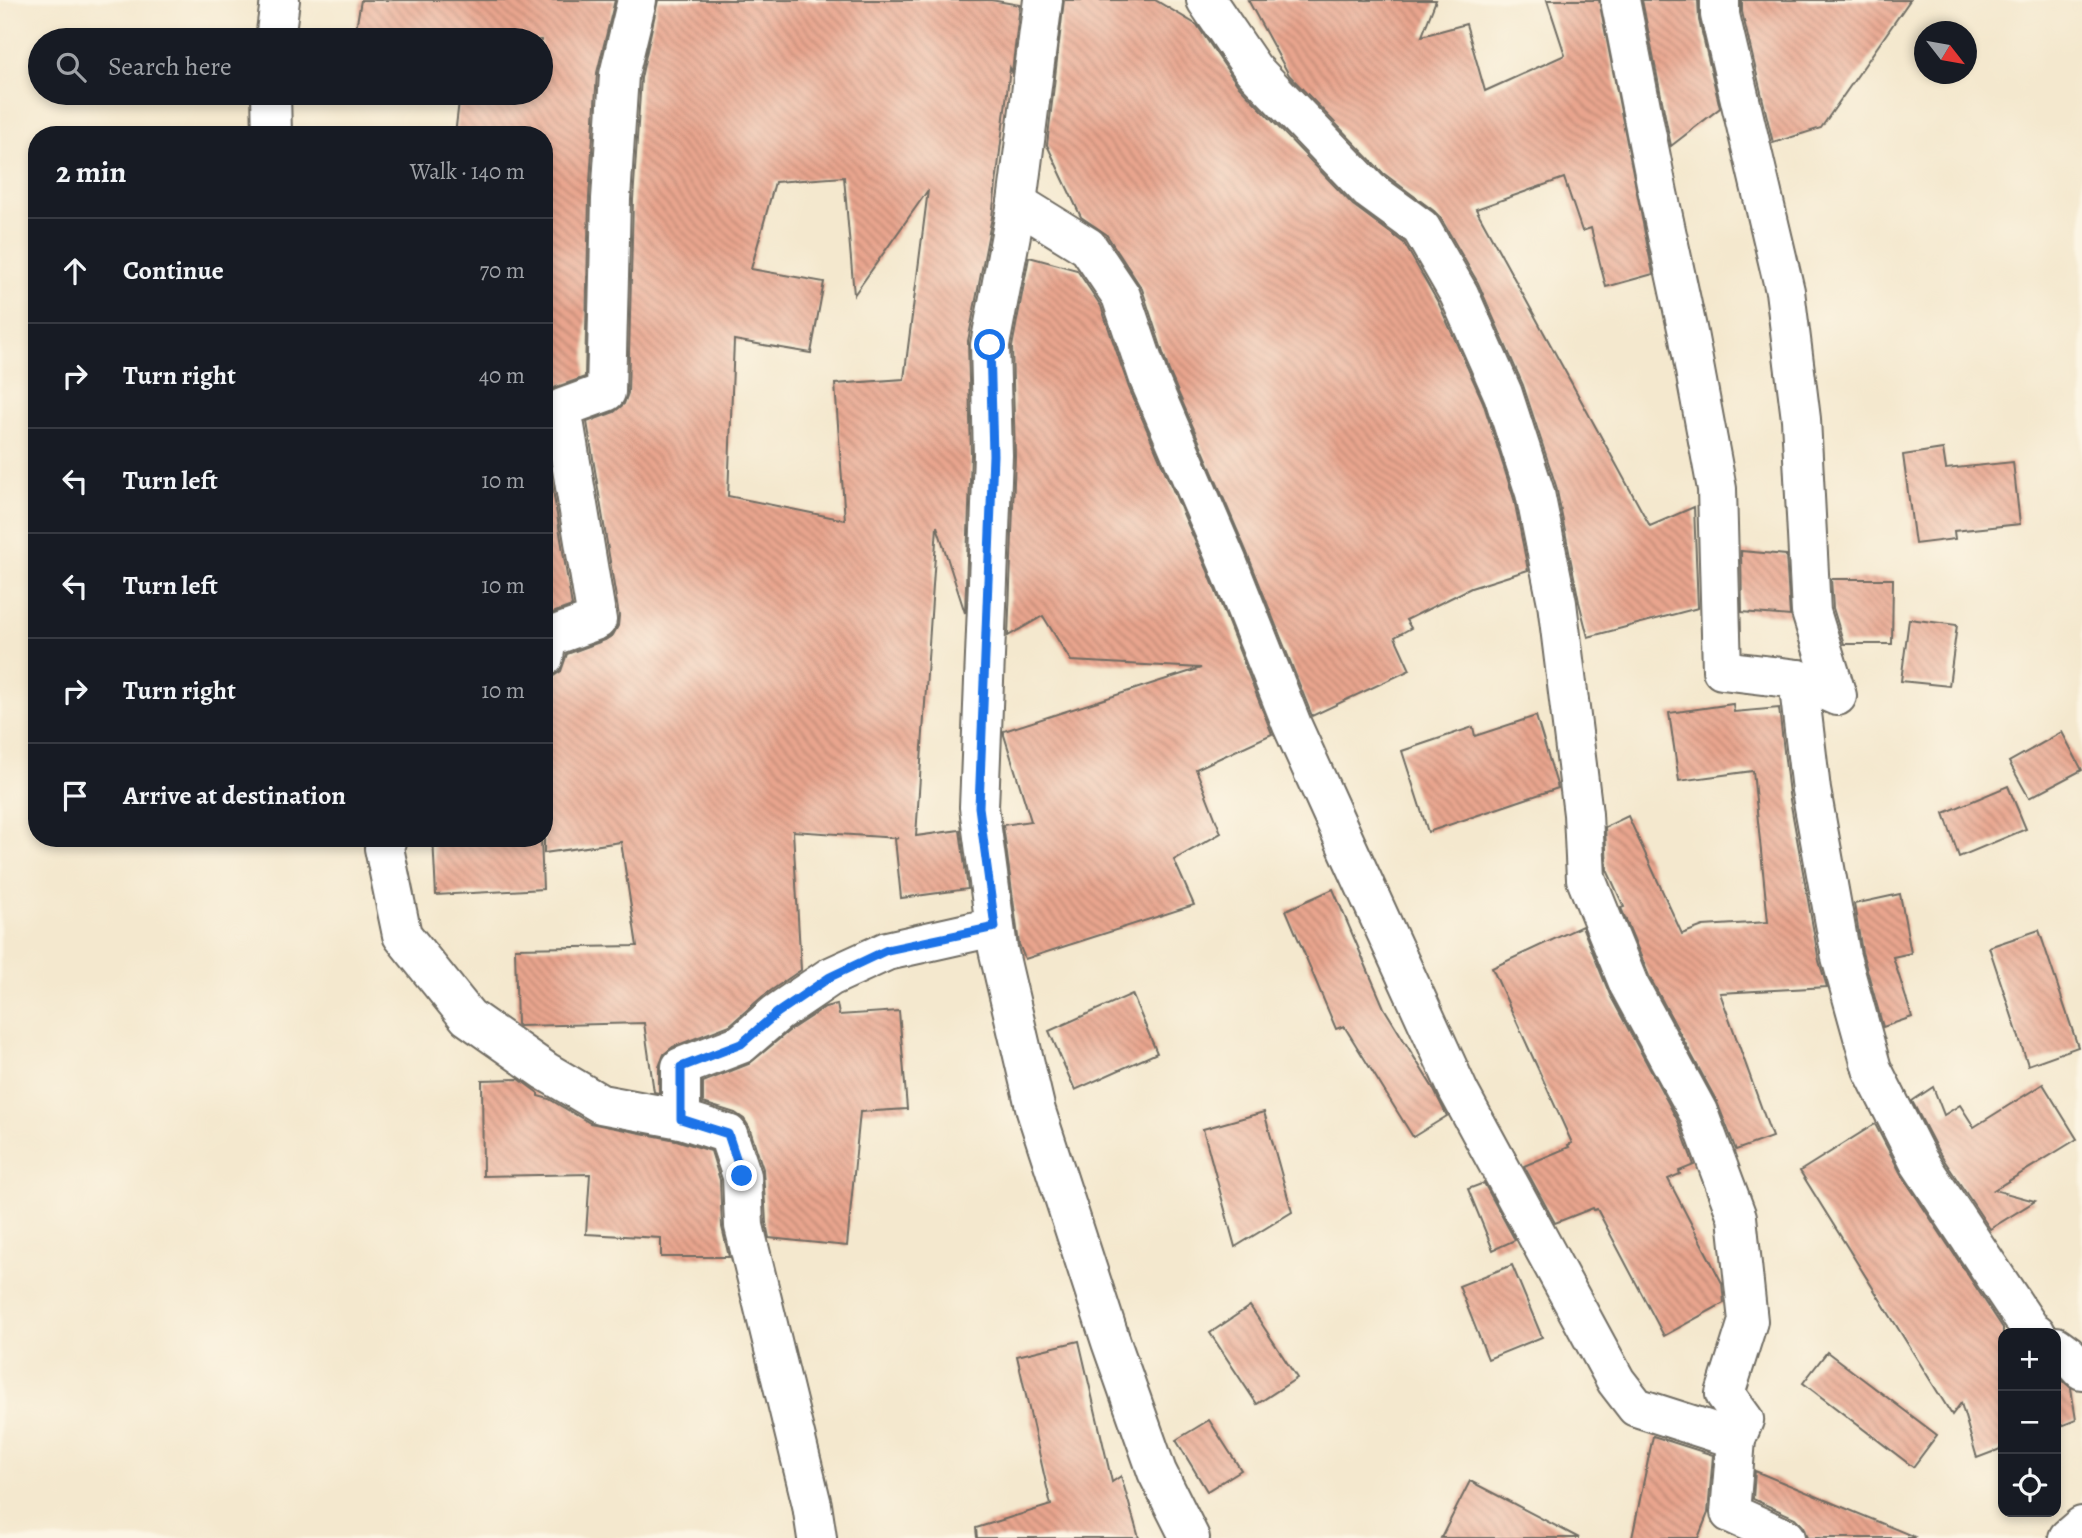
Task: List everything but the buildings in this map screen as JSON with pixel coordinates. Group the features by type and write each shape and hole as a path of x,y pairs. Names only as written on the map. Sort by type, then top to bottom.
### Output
{"street":[{"path":"276,28 279,0"},
{"path":"553,636 597,620 562,408 606,392 611,199 619,75 637,0"},
{"path":"1043,0 1017,203 990,345 993,455 979,807 995,927 1008,995 1040,1124 1111,1342 1157,1472 1190,1538"},
{"path":"1620,0 1717,489 1722,670 1798,679 1837,696 1811,612 1801,419 1785,291 1720,15 1720,0"},
{"path":"1214,5 1253,69 1369,190 1421,228 1459,293 1503,394 1535,494 1557,603 1583,814 1586,879 1629,985 1698,1112 1737,1217 1748,1321 1726,1394 1744,1420 1736,1439 1730,1513 1785,1538"},
{"path":"271,105 272,126"},
{"path":"1017,203 1088,247 1121,296 1149,379 1227,561 1292,725 1460,1092 1616,1381 1636,1407 1736,1439"},
{"path":"1798,679 1811,790 1841,957 1872,1069 1919,1162 2029,1328"},
{"path":"384,847 402,935 468,1017 545,1071 601,1104 681,1119 728,1134 742,1176 744,1226 812,1505 817,1538"},
{"path":"681,1119 681,1067 741,1044 777,1013 830,977 887,950 995,927"},
{"path":"2061,1350 2082,1370"},
{"path":"2068,1538 2082,1526"}],"route":[{"path":"742,1176 728,1134 681,1119 681,1067 741,1044 777,1013 830,977 887,950 995,927 979,807 993,455 990,345"}]}
